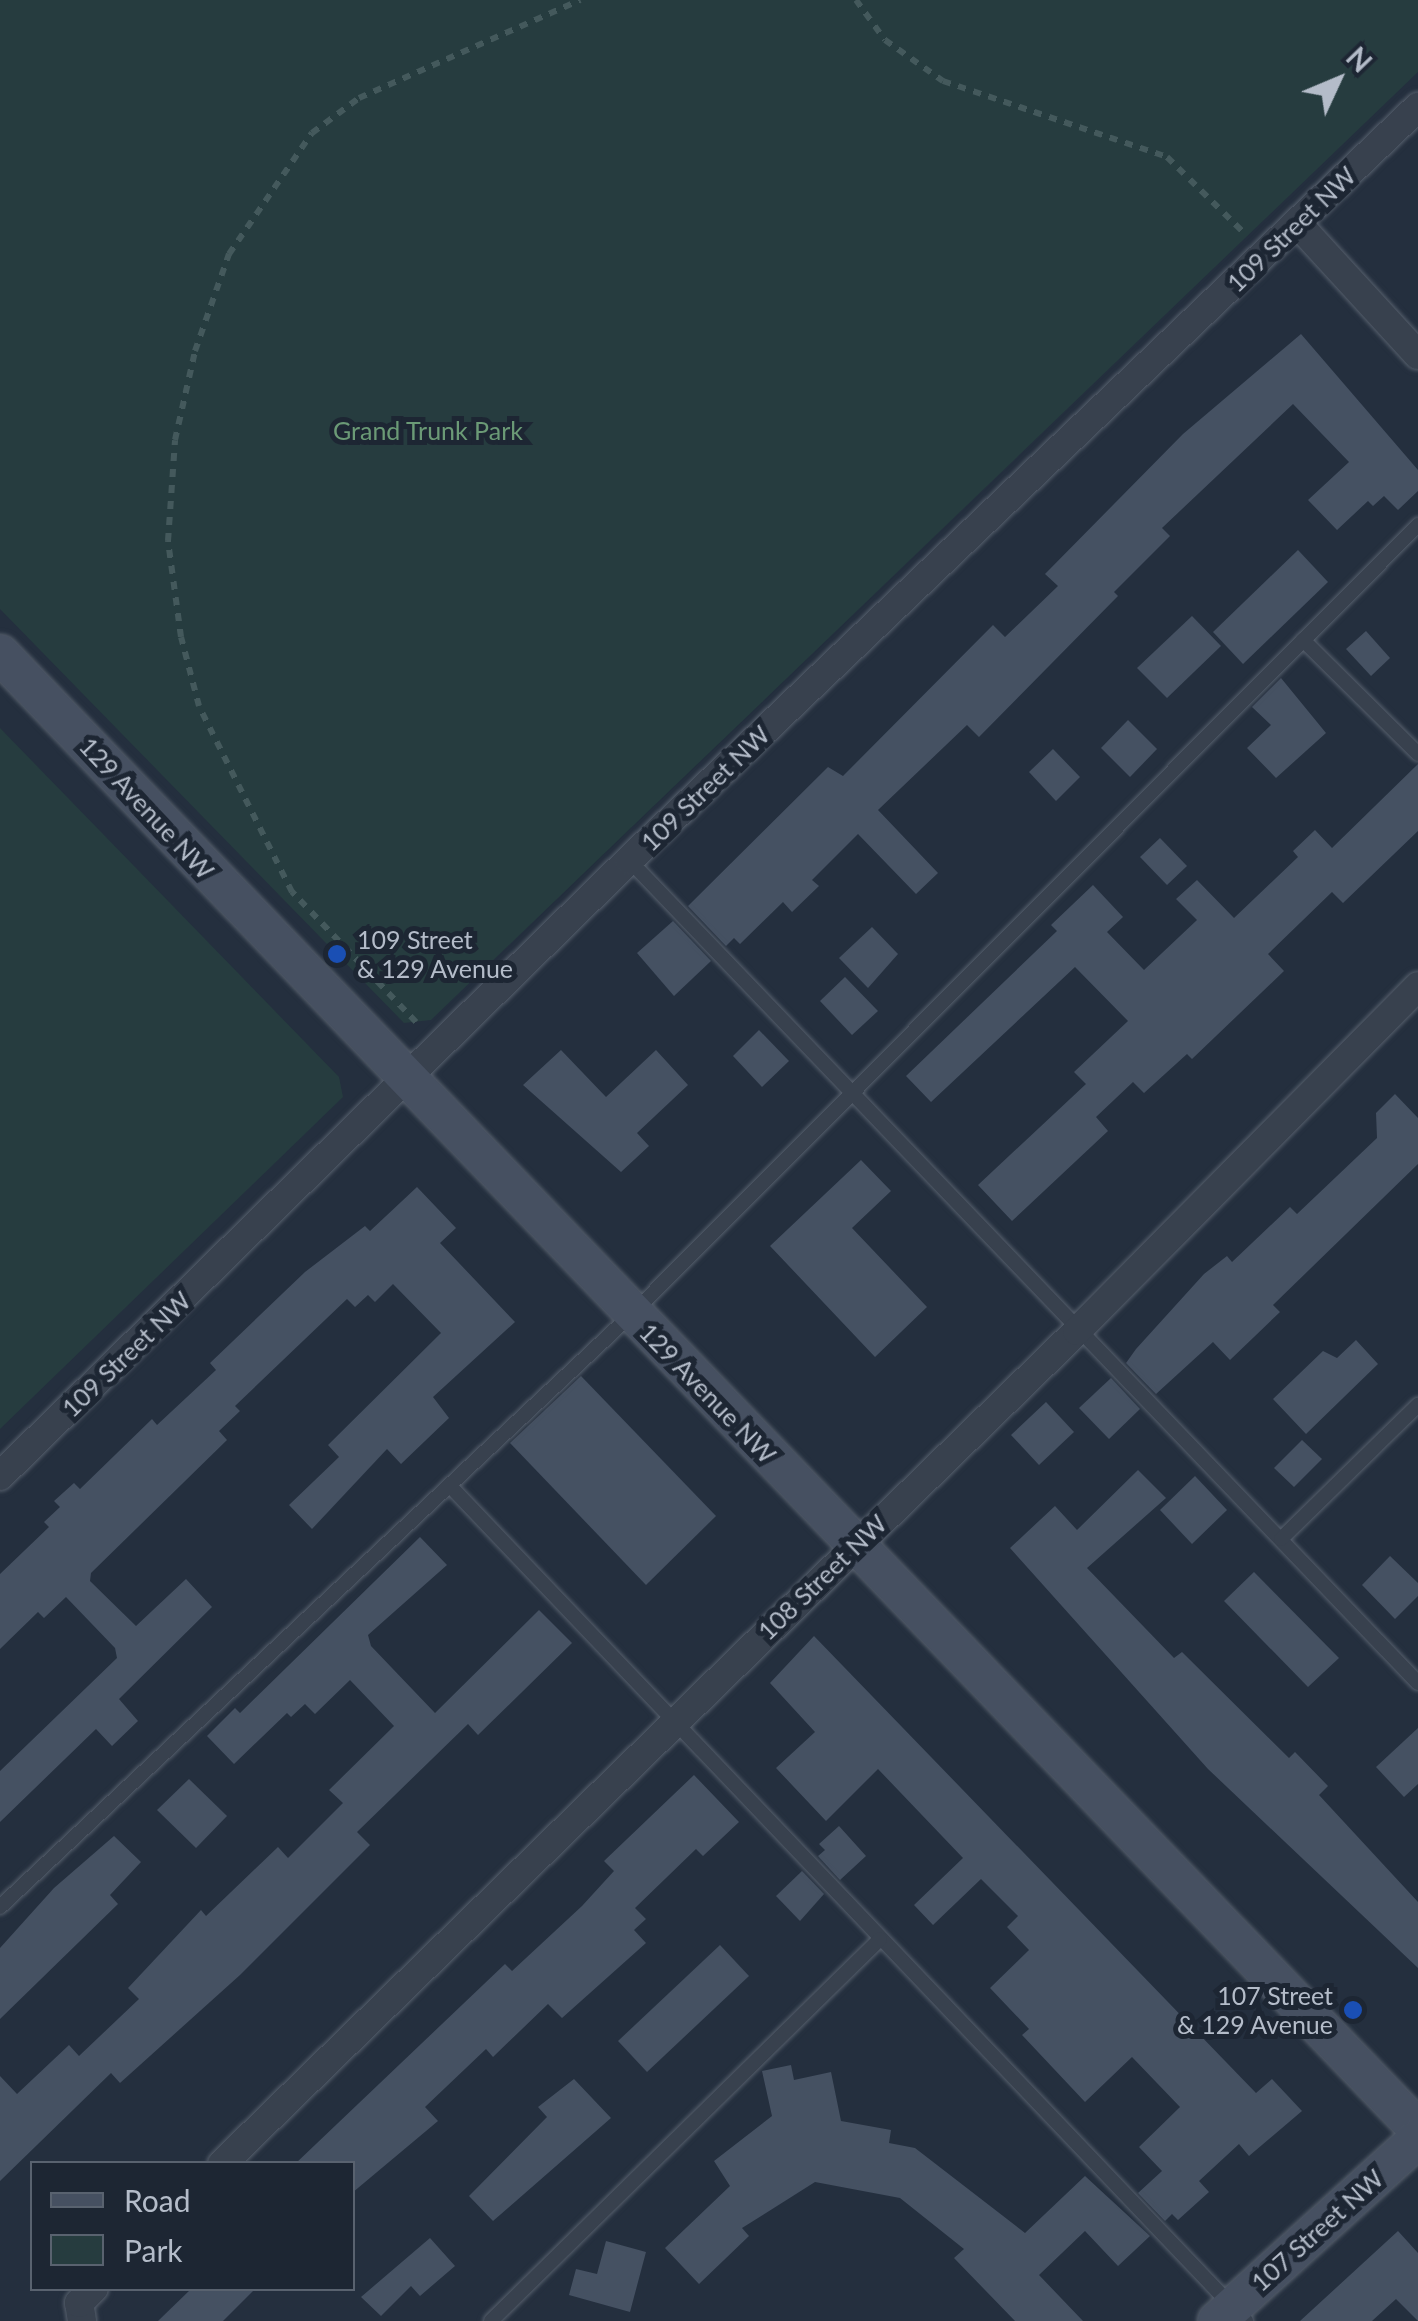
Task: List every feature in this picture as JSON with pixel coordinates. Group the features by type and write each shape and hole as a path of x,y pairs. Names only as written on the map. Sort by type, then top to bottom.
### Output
{"street":[{"name":"109 Street NW","path":"0,1476 629,860 1418,107"},
{"path":"1297,223 1418,355"},
{"name":"129 Avenue NW","path":"0,654 406,1082 1418,2129"},
{"name":"108 Street NW","path":"225,2161 1077,1331 1418,986"},
{"name":"107 Street NW","path":"1232,2316 1418,2139"}],"lane":[{"path":"0,1907 452,1488 632,1314 1418,524"},
{"path":"1303,640 1418,754"},
{"path":"629,860 851,1098 1418,1683"},
{"path":"1281,1539 1418,1405"},
{"path":"452,1488 1232,2316"},
{"path":"491,2321 880,1939"}],"path":[{"path":"416,1022 292,892 212,739 180,637 171,560 175,440 195,351 228,254 312,133 359,98 580,0"},
{"path":"856,0 885,40 943,81 1167,157 1247,236"}],"green space":[{"name":"Grand Trunk Park","path":"0,0 1418,0 1418,72 431,1020 404,1023 0,609"},
{"path":"0,728 339,1077 343,1097 0,1429"}],"building":[{"path":"1301,334 1418,470 1418,491 1398,510 1384,496 1373,506 1368,501 1337,530 1308,500 1349,462 1293,404 1162,528 1170,536 1114,592 1118,596 979,737 967,725 878,810 938,873 916,894 858,834 812,880 819,886 792,912 783,902 740,944 734,938 726,946 688,906 828,767 843,776 993,625 1005,637 1058,586 1045,574 1183,434"},
{"path":"1298,550 1328,582 1243,664 1213,632"},
{"path":"1192,616 1221,646 1167,698 1137,668"},
{"path":"1366,631 1390,658 1371,676 1346,649"},
{"path":"1281,678 1326,733 1276,778 1247,748 1271,725 1252,707"},
{"path":"1128,720 1157,749 1130,777 1101,748"},
{"path":"1053,749 1080,777 1056,801 1029,772"},
{"path":"1418,764 1418,831 1343,903 1332,892 1268,954 1284,971 1192,1059 1187,1054 1144,1093 1133,1082 1096,1117 1108,1131 1012,1221 978,1185 1086,1084 1074,1072 1128,1021 1075,967 931,1102 906,1076 1057,931 1051,925 1093,885 1123,917 1107,932 1144,970 1197,920 1176,899 1197,880 1234,918 1298,857 1293,851 1315,830 1332,848"},
{"path":"1160,838 1187,866 1167,885 1140,857"},
{"path":"673,921 711,961 674,996 637,953"},
{"path":"872,927 898,954 868,988 839,958"},
{"path":"845,977 878,1011 852,1035 820,1001"},
{"path":"759,1030 789,1061 762,1087 733,1056"},
{"path":"561,1050 606,1097 656,1050 688,1085 637,1133 649,1146 621,1172 523,1085"},
{"path":"1395,1094 1418,1118 1418,1164 1273,1305 1280,1312 1230,1360 1213,1342 1156,1394 1126,1363 1136,1349 1204,1274 1227,1256 1232,1262 1290,1207 1297,1214 1377,1138 1376,1113"},
{"path":"861,1160 891,1191 852,1228 927,1307 875,1357 770,1246"},
{"path":"417,1187 456,1228 440,1243 515,1322 433,1397 449,1418 401,1464 387,1449 312,1529 289,1505 339,1457 328,1445 441,1333 393,1284 375,1302 368,1295 355,1307 347,1299 235,1406 240,1411 219,1431 227,1440 91,1573 90,1581 136,1626 186,1579 212,1607 119,1699 138,1721 112,1746 96,1729 0,1822 0,1771 117,1658 115,1648 66,1597 44,1618 38,1612 0,1649 0,1574 49,1527 44,1522 60,1507 54,1501 74,1483 80,1489 152,1419 157,1425 216,1370 210,1363 305,1272 365,1226 370,1231"},
{"path":"1356,1340 1378,1364 1306,1434 1273,1399 1323,1351 1337,1358"},
{"path":"581,1376 716,1516 646,1585 510,1443"},
{"path":"1111,1378 1140,1409 1109,1439 1079,1408"},
{"path":"1046,1402 1074,1432 1039,1465 1011,1435"},
{"path":"1302,1440 1322,1459 1294,1487 1274,1468"},
{"path":"1138,1470 1166,1498 1087,1568 1174,1658 1182,1652 1289,1758 1295,1752 1328,1786 1319,1795 1418,1902 1418,1968 1208,1769 1010,1548 1055,1506 1077,1530"},
{"path":"1195,1476 1227,1510 1192,1544 1160,1510"},
{"path":"420,1537 447,1565 368,1635 371,1646 435,1713 539,1610 572,1643 478,1735 468,1724 357,1832 370,1845 240,1975 120,2083 111,2073 0,2181 0,2076 17,2094 69,2045 79,2056 139,1999 128,1988 201,1910 206,1916 278,1847 288,1858 343,1803 329,1790 394,1726 350,1680 315,1714 305,1704 291,1717 287,1713 234,1764 207,1736 235,1708 240,1713"},
{"path":"1390,1556 1418,1583 1418,1596 1395,1619 1362,1585"},
{"path":"1254,1572 1339,1658 1308,1687 1224,1601"},
{"path":"814,1636 1256,2093 1272,2079 1302,2111 1249,2156 1239,2144 1199,2181 1209,2192 1178,2220 1172,2214 1165,2221 1138,2193 1162,2171 1139,2147 1180,2107 1132,2057 1085,2102 1022,2035 1029,2029 990,1988 1029,1950 1007,1927 1018,1916 981,1879 933,1925 914,1905 963,1858 878,1769 826,1821 776,1768 815,1732 770,1683"},
{"path":"1418,1728 1418,1784 1404,1797 1376,1767"},
{"path":"694,1775 739,1822 703,1856 696,1849 635,1908 646,1919 634,1930 646,1943 562,2018 548,2004 493,2057 486,2049 425,2107 438,2121 355,2190 355,2161 298,2161 505,1964 512,1971 582,1906 614,1871 604,1861"},
{"path":"189,1779 227,1816 196,1848 157,1810"},
{"path":"839,1826 866,1856 840,1880 818,1856 825,1850 819,1844"},
{"path":"114,1836 141,1862 110,1895 118,1904 0,2019 0,1948 54,1888"},
{"path":"802,1871 824,1894 800,1921 776,1896"},
{"path":"720,1945 749,1976 647,2072 618,2041"},
{"path":"791,2065 794,2080 831,2072 841,2121 891,2130 889,2143 915,2148 1025,2233 1085,2176 1150,2236 1118,2266 1085,2231 1039,2275 1083,2321 1015,2321 954,2258 964,2249 900,2198 815,2182 742,2228 749,2236 699,2284 665,2248 730,2186 714,2161 772,2116 762,2071"},
{"path":"574,2079 611,2118 493,2221 469,2196 547,2117 538,2107"},
{"path":"1398,2231 1418,2253 1418,2321 1396,2299 1372,2321 1300,2321"},
{"path":"430,2238 455,2266 420,2296 411,2286 381,2316 361,2297"},
{"path":"606,2241 646,2252 630,2312 569,2295 576,2269 597,2274"},
{"path":"189,2291 253,2291 223,2321 158,2321"}],"place":[{"name":"109 Street & 129 Avenue","path":"337,954"},
{"name":"107 Street & 129 Avenue","path":"1353,2010"}]}
